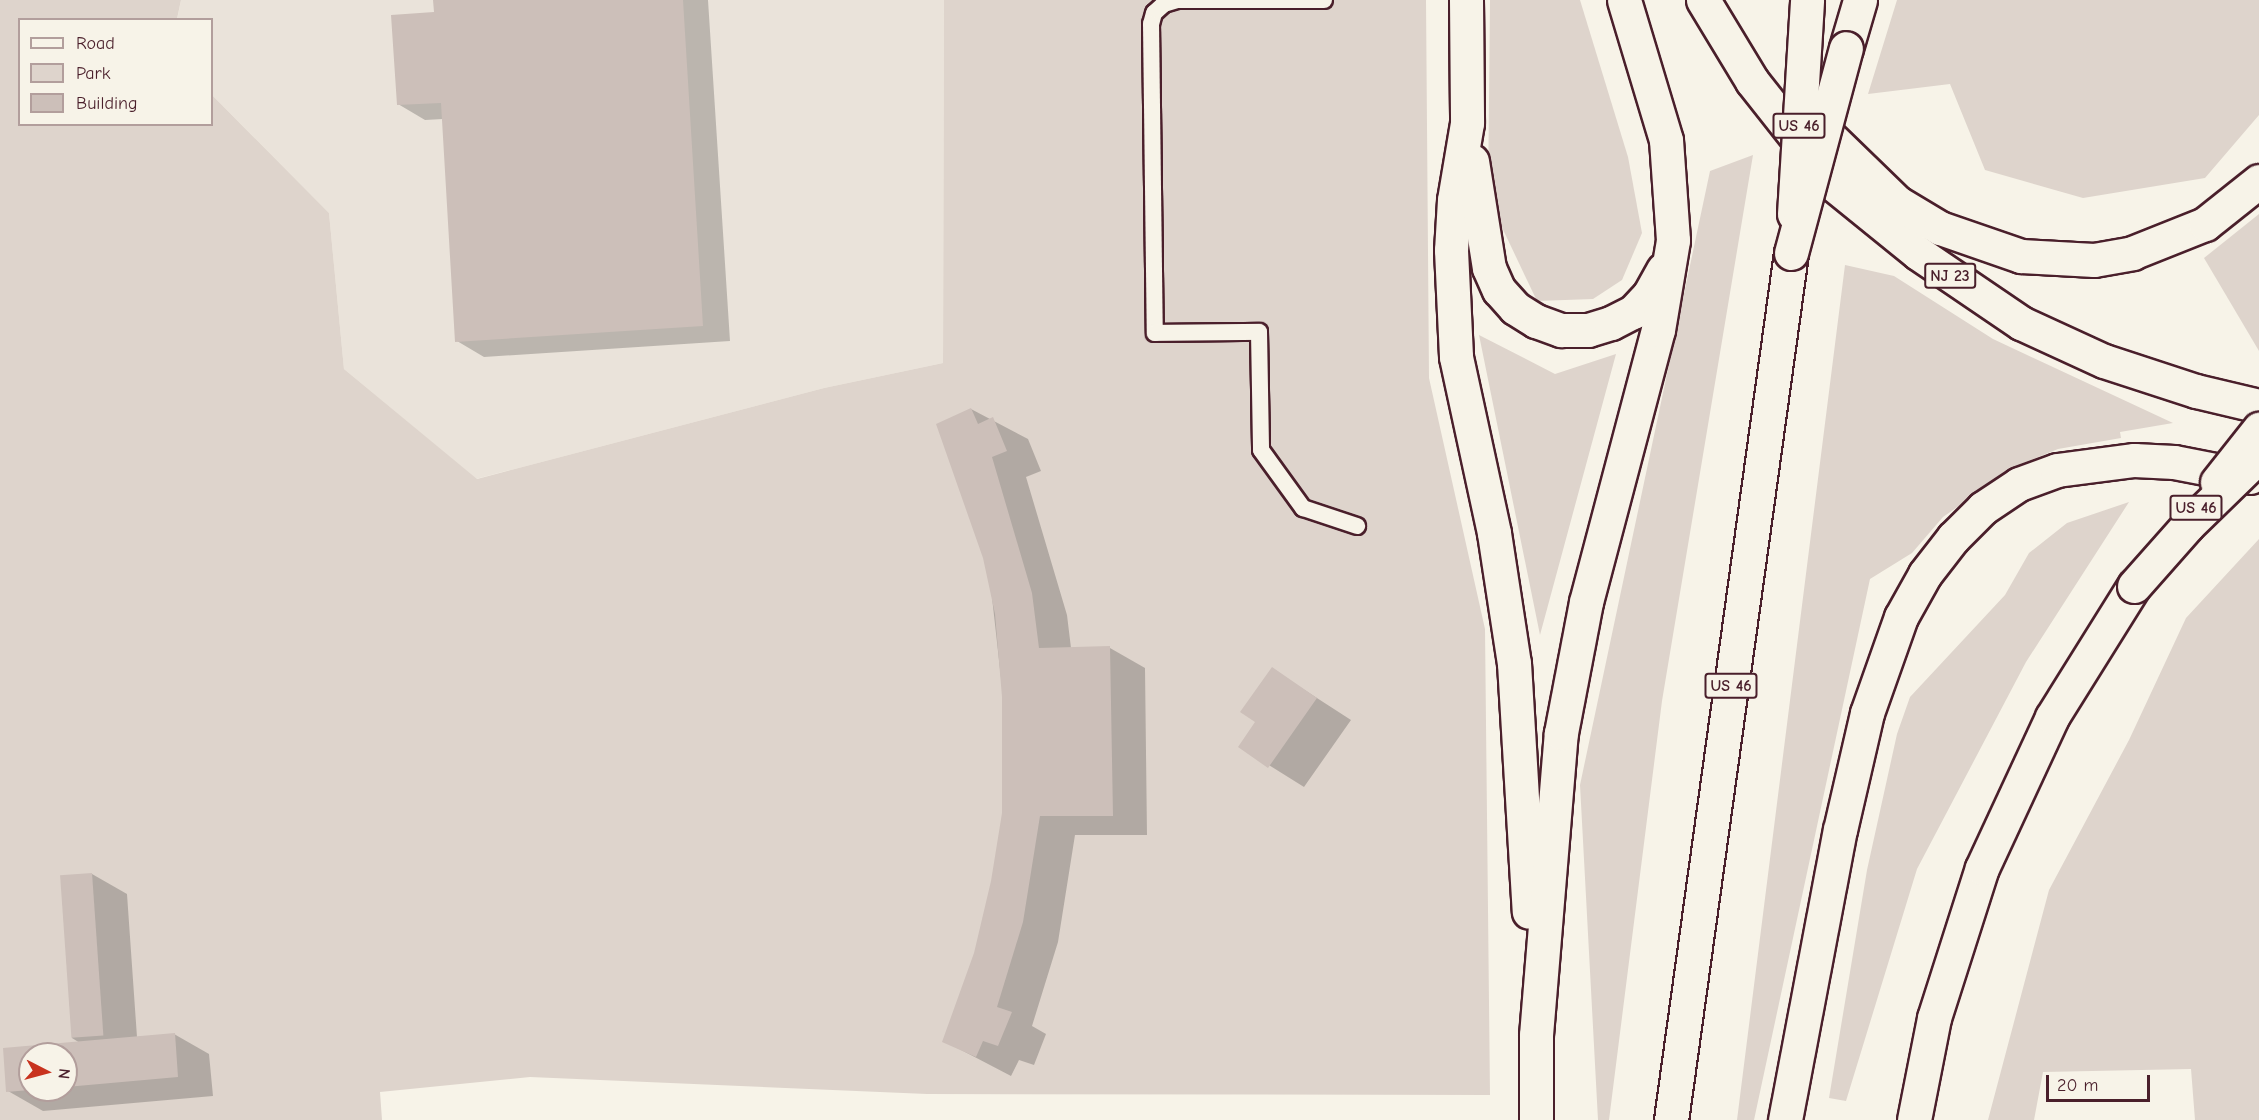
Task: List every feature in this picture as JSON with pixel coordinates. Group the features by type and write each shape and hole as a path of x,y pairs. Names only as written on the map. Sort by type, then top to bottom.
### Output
{"main road":[{"path":"1466,0 1467,123 1481,239 1489,268 1499,290 1515,308 1536,321 1561,330 1588,330 1633,312 1661,275 1672,240"},
{"path":"1536,1035 1561,733 1572,664 1658,330 1672,240 1666,140 1624,0"},
{"name":"NJ 23","path":"1703,0 1721,32 1784,124 1834,184 1967,288 2021,323 2104,361 2167,383 2259,406"},
{"name":"US 46","path":"1671,1120 1791,253 1807,0"},
{"path":"1791,253 1860,0"},
{"path":"1721,32 1898,202 1940,228 1982,245 2056,261 2094,260 2132,253 2205,224 2259,182"},
{"path":"1467,123 1454,200 1451,250 1456,357 1494,533 1514,663 1536,1035 1536,1120"},
{"name":"US 46","path":"1914,1120 1934,1018 1982,868 2052,717 2134,586 2259,429"},
{"path":"2134,586 2188,525 2259,456"},
{"path":"1785,1120 1840,830 1867,713 1901,617 1925,574 1953,537 1983,508 2019,484 2057,470 2134,460 2174,462 2259,478"}],"lane":[{"path":"1324,0 1177,0 1164,4 1154,13 1150,24 1155,333 1259,332 1262,450 1303,508 1358,526"}],"shaded area":[{"path":"181,0 944,0 943,363 824,388 476,479 344,369 329,213 213,96 213,18 177,18"}],"green space":[{"path":"0,0 181,0 177,18 18,18 18,126 213,126 213,96 329,213 344,369 477,479 824,388 943,363 944,0 1426,0 1429,378 1485,629 1490,1095 927,1094 530,1077 380,1092 382,1120 0,1120"},
{"path":"1490,0 1580,0 1628,157 1642,233 1622,280 1593,299 1537,301 1488,198"},
{"path":"1897,0 2259,0 2259,115 2205,178 2083,198 1985,170 1950,84 1868,94"},
{"path":"1753,155 1662,701 1609,1120 1598,1120 1580,785 1710,171"},
{"path":"2259,214 2259,351 2204,258"},
{"path":"1845,265 1894,276 1993,339 2173,423 2120,432 2121,438 2058,449 2016,466 1943,517 1912,553 1870,579 1754,1120 1737,1120"},
{"path":"1479,335 1555,374 1616,354 1540,635"},
{"path":"2129,502 2026,662 1917,869 1846,1101 1829,1098 1867,870 1897,734 1910,697 2005,595 2029,553 2067,523"},
{"path":"2259,539 2259,1120 2195,1120 2191,1069 2043,1072 2034,1120 1988,1120 2049,890 2129,740 2186,618"}],"building":[{"path":"433,0 683,0 703,326 455,342 441,103 397,105 391,15 434,12"},
{"path":"971,408 978,424 993,417 1007,451 992,457 1032,593 1039,648 1110,646 1113,816 1040,816 1023,922 997,1007 1012,1012 998,1046 983,1041 976,1057 942,1042 974,953 991,881 1002,813 1002,697 995,614 983,558 936,424"},
{"path":"1272,667 1317,698 1268,768 1238,747 1255,722 1240,712"},
{"path":"92,873 103,1036 71,1038 60,875"},
{"path":"175,1033 178,1077 78,1086 78,1042 72,1042"},
{"path":"18,1047 18,1091 6,1092 3,1048"}]}
